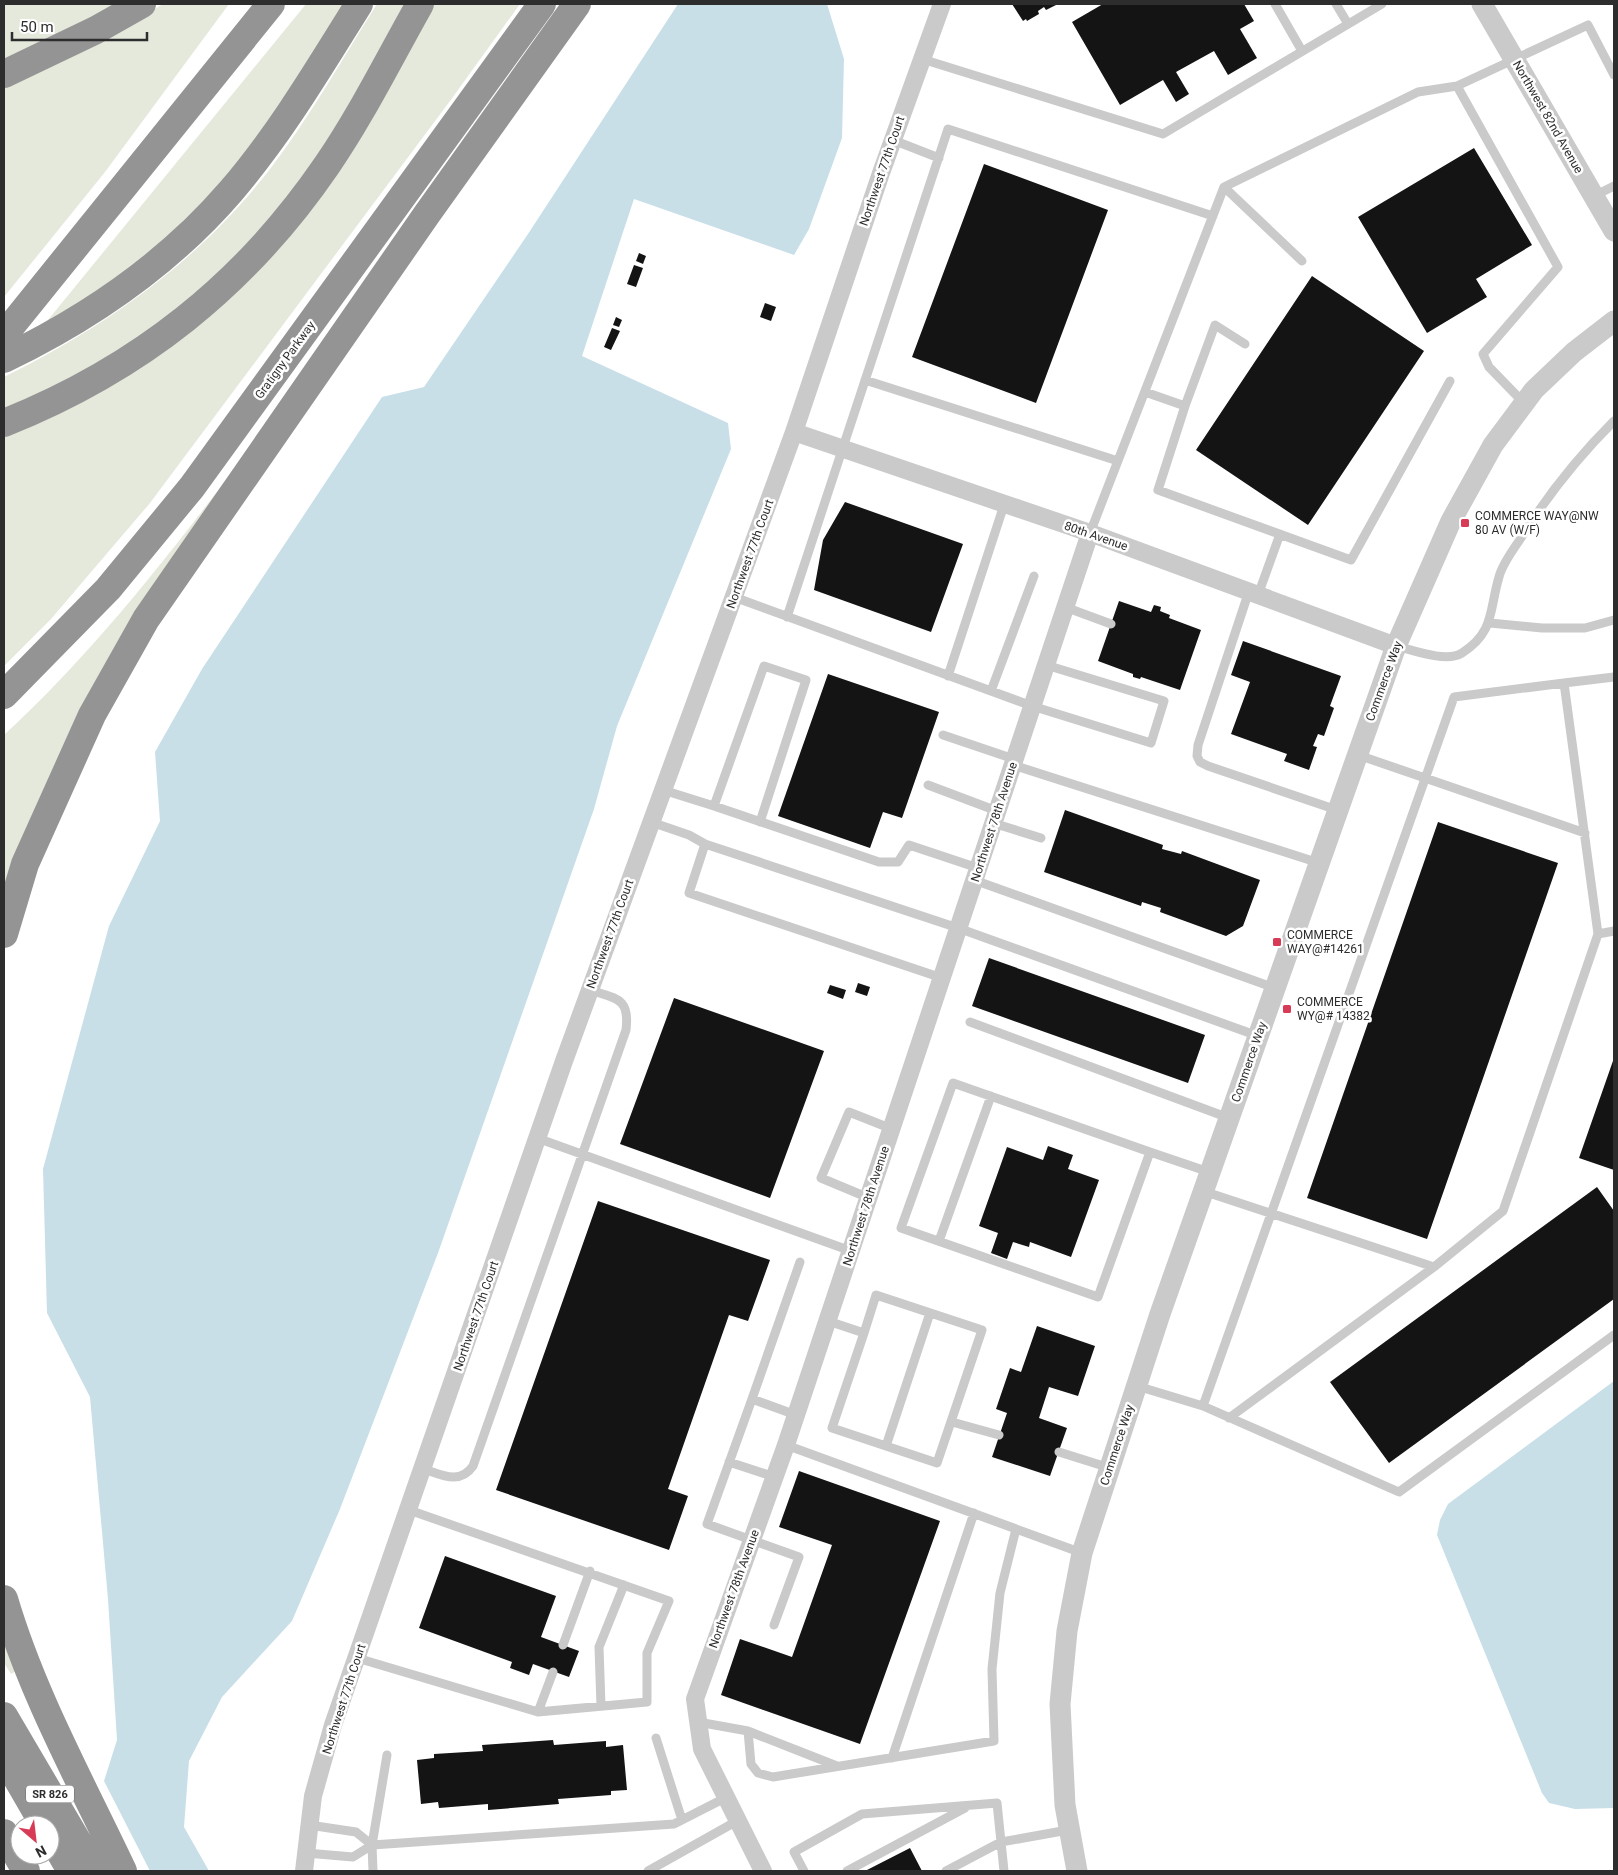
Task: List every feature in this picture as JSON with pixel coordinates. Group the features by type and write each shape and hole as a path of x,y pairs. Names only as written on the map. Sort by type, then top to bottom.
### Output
{"highway":[{"path":"4,74 96,30 142,4"},
{"path":"4,335 271,4"},
{"path":"4,359 68,325 102,304 158,262 202,222 230,192 283,124 359,4"},
{"path":"4,423 74,392 146,349 189,317 251,260 281,227 329,163 420,4"},
{"name":"Gratigny Parkway","path":"4,695 108,589 192,487 542,4"},
{"path":"4,934 26,864 92,715 146,619 427,214 577,4"},
{"path":"4,1599 14,1634 46,1709 123,1871"},
{"name":"SR 826","path":"4,1716 95,1871"},
{"path":"4,1756 38,1815"},
{"path":"4,1833 26,1871"},
{"path":"60,1851 72,1871"}],"street":[{"name":"Northwest 77th Court","path":"304,1871 313,1796 333,1725 410,1510 537,1138 794,432 893,140 942,4"},
{"name":"Northwest 82nd Avenue","path":"1482,4 1614,231"},
{"name":"Commerce Way","path":"1077,1871 1068,1830 1065,1805 1060,1704 1067,1631 1082,1553 1206,1182 1396,646 1451,522 1493,445 1534,390 1574,352 1614,321"},
{"name":"80th Avenue","path":"794,432 1090,533 1396,646"},
{"name":"Northwest 78th Avenue","path":"763,1871 736,1821 702,1749 695,1699 786,1445 1090,533"}],"lane":[{"path":"1275,4 1302,51"},
{"path":"1336,4 1348,24"},
{"path":"922,59 1163,134 1382,4"},
{"path":"1090,533 1224,187 1418,92 1457,86 1588,25 1614,75"},
{"path":"1457,86 1558,268 1483,354 1489,367 1525,403"},
{"path":"788,617 948,129 1213,216"},
{"path":"893,140 938,158"},
{"path":"1594,196 1614,186"},
{"path":"1224,187 1302,260"},
{"path":"1245,344 1215,325 1185,406 1158,490 1351,560 1450,381"},
{"path":"865,380 1118,461"},
{"path":"1145,392 1185,406"},
{"path":"1396,646 1439,657 1460,655 1476,643 1490,623 1499,576 1520,540 1564,478 1589,447 1614,421"},
{"path":"948,676 1004,505"},
{"path":"1280,534 1254,593 1198,745 1196,756 1208,766 1338,810"},
{"path":"990,691 1034,576"},
{"path":"734,597 1032,706 1151,743 1164,701 1046,665"},
{"path":"1065,607 1111,624"},
{"path":"1490,623 1542,628 1586,628 1614,620"},
{"path":"714,806 764,666 806,680 760,822"},
{"path":"1203,1406 1454,697 1614,677"},
{"path":"1229,1418 1434,1267 1503,1211 1598,934 1564,683"},
{"path":"943,735 1014,762 1319,863"},
{"path":"1357,754 1585,832"},
{"path":"928,785 1041,838"},
{"path":"663,790 880,862 898,862 909,845 976,874 1275,988"},
{"path":"651,822 689,835 706,844 958,928 1258,1036"},
{"path":"706,844 689,893 942,978"},
{"path":"1598,934 1614,931"},
{"path":"424,1469 456,1478 468,1473 473,1466 583,1155 626,1030 628,1019 625,1005 620,1001 590,990"},
{"path":"970,1022 1229,1118"},
{"path":"1150,1152 1098,1297 901,1228 952,1082 1150,1152 1272,1214 1434,1267"},
{"path":"939,1241 991,1096"},
{"path":"869,1198 821,1178 849,1112 892,1129"},
{"path":"537,1138 850,1251"},
{"path":"774,1626 799,1556 707,1524 800,1262"},
{"path":"876,1295 930,1313 982,1330 938,1463 832,1428 876,1295"},
{"path":"886,1446 930,1313"},
{"path":"828,1320 864,1332"},
{"path":"1137,1386 1203,1406 1399,1492 1614,1335"},
{"path":"752,1399 796,1414"},
{"path":"952,1422 999,1435"},
{"path":"786,1445 1082,1553"},
{"path":"1058,1452 1110,1468"},
{"path":"729,1462 775,1477"},
{"path":"357,1658 538,1712 647,1702 647,1653 669,1601 590,1571 410,1510"},
{"path":"892,1758 974,1513"},
{"path":"748,1731 752,1764 758,1773 773,1777 994,1742 992,1668 1000,1593 1016,1529"},
{"path":"563,1645 590,1571"},
{"path":"601,1706 600,1647 624,1585"},
{"path":"538,1712 553,1672"},
{"path":"698,1722 748,1731 836,1766"},
{"path":"656,1738 682,1820"},
{"path":"373,1871 372,1845 387,1755"},
{"path":"306,1853 353,1857 372,1845 674,1824 725,1798"},
{"path":"804,1871 794,1852 862,1814 997,1803 1004,1871"},
{"path":"847,1871 970,1805"},
{"path":"648,1871 736,1821"},
{"path":"310,1825 356,1832 372,1845"},
{"path":"946,1871 1001,1842 1068,1830"}],"shaded area":[{"path":"4,4 132,4 4,67"},
{"path":"163,4 229,4 105,172 4,297 4,88 140,18"},
{"path":"306,4 346,4 238,167 139,264 43,326"},
{"path":"377,4 404,4 358,90 319,154 284,201 238,253 187,300 132,342 79,374 4,409 4,377 79,336 115,313 182,262 242,203 299,129"},
{"path":"429,4 520,4 450,101 150,503 51,619 4,666 4,434 223,299"},
{"path":"272,419 155,598 4,906 4,735 41,699 112,623 178,543"},
{"path":"4,1635 16,1671 11,1674 4,1663"}],"water":[{"path":"678,4 827,4 844,59 842,138 809,229 794,255 634,199 582,356 728,423 731,449 617,726 594,809 438,1253 340,1509 292,1621 222,1697 189,1761 184,1827 209,1871 150,1871 104,1781 117,1740 108,1599 90,1397 47,1313 43,1169 109,926 160,821 155,752 202,669 382,397 424,387 528,234"},
{"path":"1614,1381 1614,1808 1575,1809 1549,1803 1542,1793 1437,1535 1440,1520 1448,1504"}],"building":[{"path":"1012,4 1058,4 1046,10 1044,7 1038,11 1039,14 1027,21 1026,19 1023,21"},
{"path":"1103,4 1244,4 1254,21 1240,29 1257,58 1228,75 1214,51 1176,72 1189,94 1176,102 1163,80 1120,105 1072,22"},
{"path":"1474,148 1532,245 1476,279 1487,297 1427,333 1358,217"},
{"path":"984,164 1108,210 1036,403 912,357"},
{"path":"639,253 646,256 643,264 636,261"},
{"path":"634,265 643,268 636,287 627,284"},
{"path":"1312,276 1424,351 1308,525 1196,450"},
{"path":"765,303 776,307 771,321 760,317"},
{"path":"616,317 622,320 619,327 613,325"},
{"path":"612,328 620,331 611,350 604,347"},
{"path":"845,502 963,544 931,632 814,590 823,540"},
{"path":"1119,601 1151,612 1154,605 1161,607 1160,611 1170,615 1169,618 1201,630 1180,690 1141,677 1140,679 1133,677 1133,674 1098,661"},
{"path":"1243,641 1341,676 1330,706 1334,708 1324,736 1318,734 1313,746 1317,747 1309,770 1284,761 1287,754 1231,734 1250,682 1231,675"},
{"path":"828,674 939,712 902,818 883,812 870,848 778,816"},
{"path":"1065,810 1163,845 1162,849 1181,854 1182,851 1260,880 1243,926 1226,936 1160,912 1161,908 1142,902 1141,906 1044,872"},
{"path":"1438,822 1558,863 1427,1239 1307,1198"},
{"path":"989,958 1205,1035 1188,1083 972,1006"},
{"path":"858,983 870,987 867,996 855,992"},
{"path":"830,985 846,990 843,999 827,993"},
{"path":"674,998 824,1051 770,1198 620,1144"},
{"path":"1614,1058 1614,1170 1579,1158"},
{"path":"1048,1146 1073,1155 1068,1169 1099,1180 1071,1257 1030,1242 1029,1247 1013,1242 1007,1259 991,1253 998,1233 979,1226 1007,1147 1043,1160"},
{"path":"1597,1187 1614,1211 1614,1299 1389,1463 1330,1382"},
{"path":"598,1201 770,1260 748,1321 729,1315 668,1489 688,1496 669,1550 496,1490"},
{"path":"1037,1326 1095,1346 1078,1396 1049,1387 1039,1418 1067,1428 1050,1476 992,1457 1007,1413 996,1409 1010,1368 1021,1372"},
{"path":"799,1471 940,1521 860,1744 721,1695 740,1639 792,1657 832,1545 779,1527"},
{"path":"445,1556 556,1596 541,1637 579,1651 569,1677 533,1664 529,1675 510,1668 512,1662 419,1628"},
{"path":"553,1740 554,1745 606,1741 606,1747 623,1745 627,1790 611,1791 611,1795 558,1799 559,1804 488,1810 488,1804 439,1808 438,1802 421,1804 417,1760 434,1758 434,1754 483,1751 482,1745"},
{"path":"910,1848 922,1871 865,1871"}],"place":[{"name":"COMMERCE WAY@NW 80 AV (W/F)","path":"1465,523"},
{"name":"COMMERCE WAY@#14261","path":"1277,942"},
{"name":"COMMERCE WY@# 14382","path":"1287,1009"}]}
